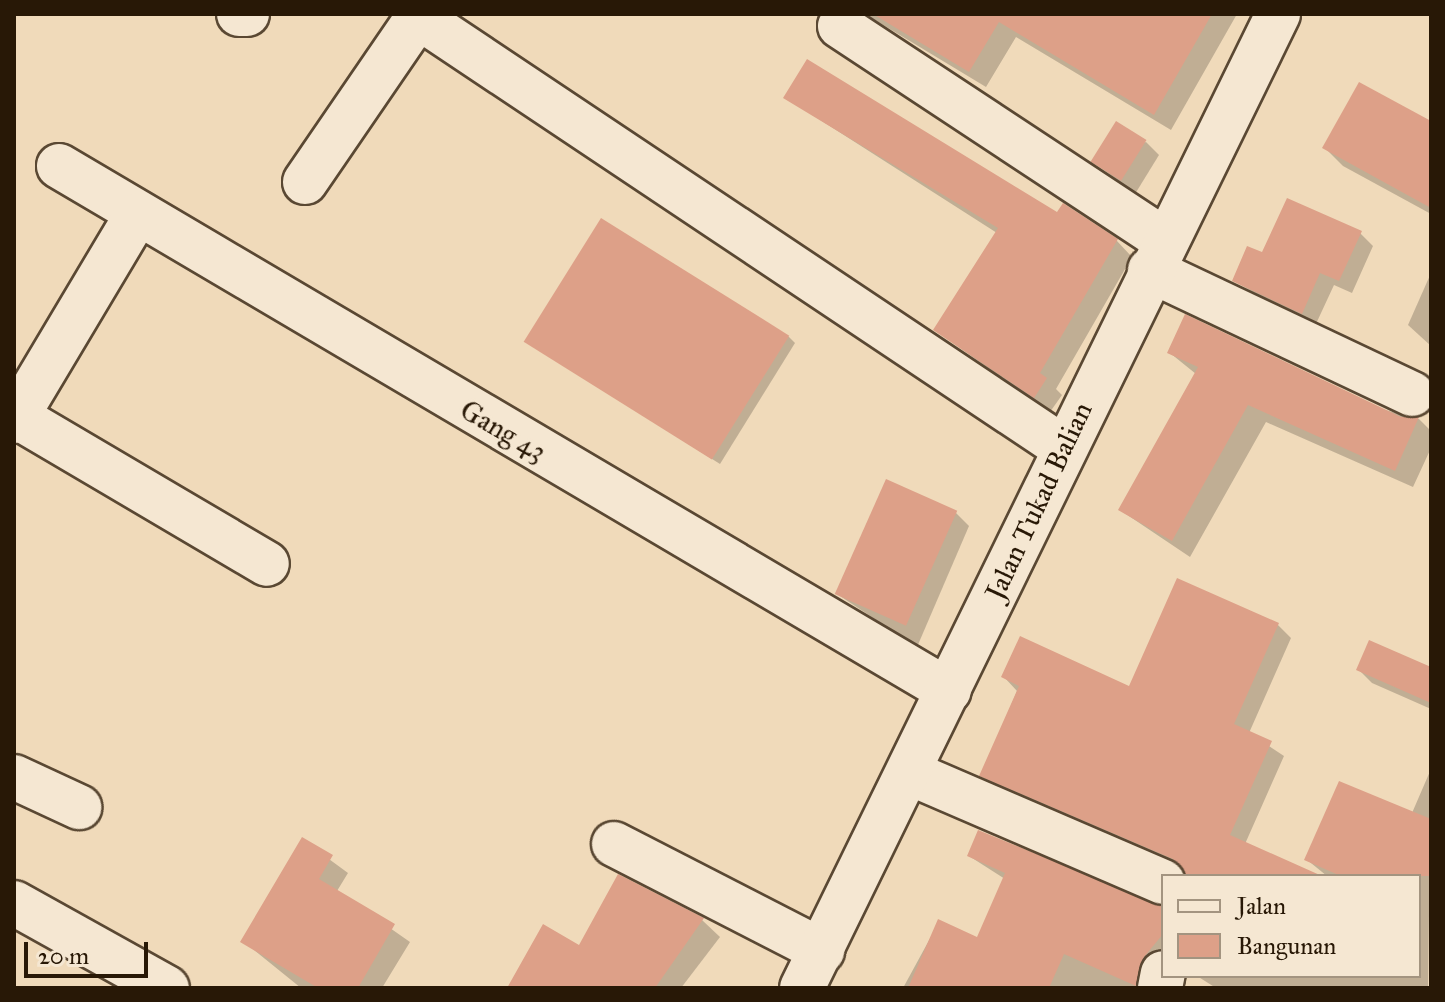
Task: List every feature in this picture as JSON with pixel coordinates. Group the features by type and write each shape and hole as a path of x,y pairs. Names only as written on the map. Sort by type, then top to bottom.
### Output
{"street":[{"path":"239,14 247,14"},
{"name":"Jalan Tukad Balian","path":"812,970 910,773 1157,255 1278,14"},
{"path":"305,182 416,16 1064,448"},
{"path":"840,26 1157,255 1412,394"},
{"name":"Gang 43","path":"59,166 136,216 949,691"},
{"path":"136,216 15,419 267,564"},
{"path":"910,773 1161,881"},
{"path":"14,777 79,807"},
{"path":"614,844 812,970"},
{"path":"14,903 167,988"}],"building":[{"path":"873,14 1212,14 1154,115 999,22 969,72"},
{"path":"807,59 1057,212 1063,203 1118,239 1040,373 1047,378 1034,398 933,330 998,228 783,98"},
{"path":"1359,82 1431,121 1431,208 1322,148"},
{"path":"1116,121 1147,140 1121,181 1091,162"},
{"path":"1287,198 1362,231 1339,281 1320,273 1302,314 1232,281 1247,246 1262,252"},
{"path":"601,218 789,336 712,459 524,342"},
{"path":"1185,314 1401,417 1419,417 1395,471 1248,405 1172,541 1118,510 1198,367 1167,353"},
{"path":"886,479 957,511 906,626 835,594"},
{"path":"1177,578 1279,623 1234,724 1272,741 1230,835 1318,874 1185,874 1173,859 979,776 1019,686 1001,677 1020,636 1129,686"},
{"path":"1369,640 1431,667 1431,703 1356,670"},
{"path":"1339,781 1431,819 1431,876 1336,874 1304,860"},
{"path":"978,830 1161,905 1161,936 1144,957 1136,986 1064,954 1049,988 908,988 938,919 977,937 1005,873 967,856"},
{"path":"302,837 333,855 319,879 395,924 358,988 318,988 240,942"},
{"path":"618,874 704,918 655,988 507,988 543,924 579,945"}]}
